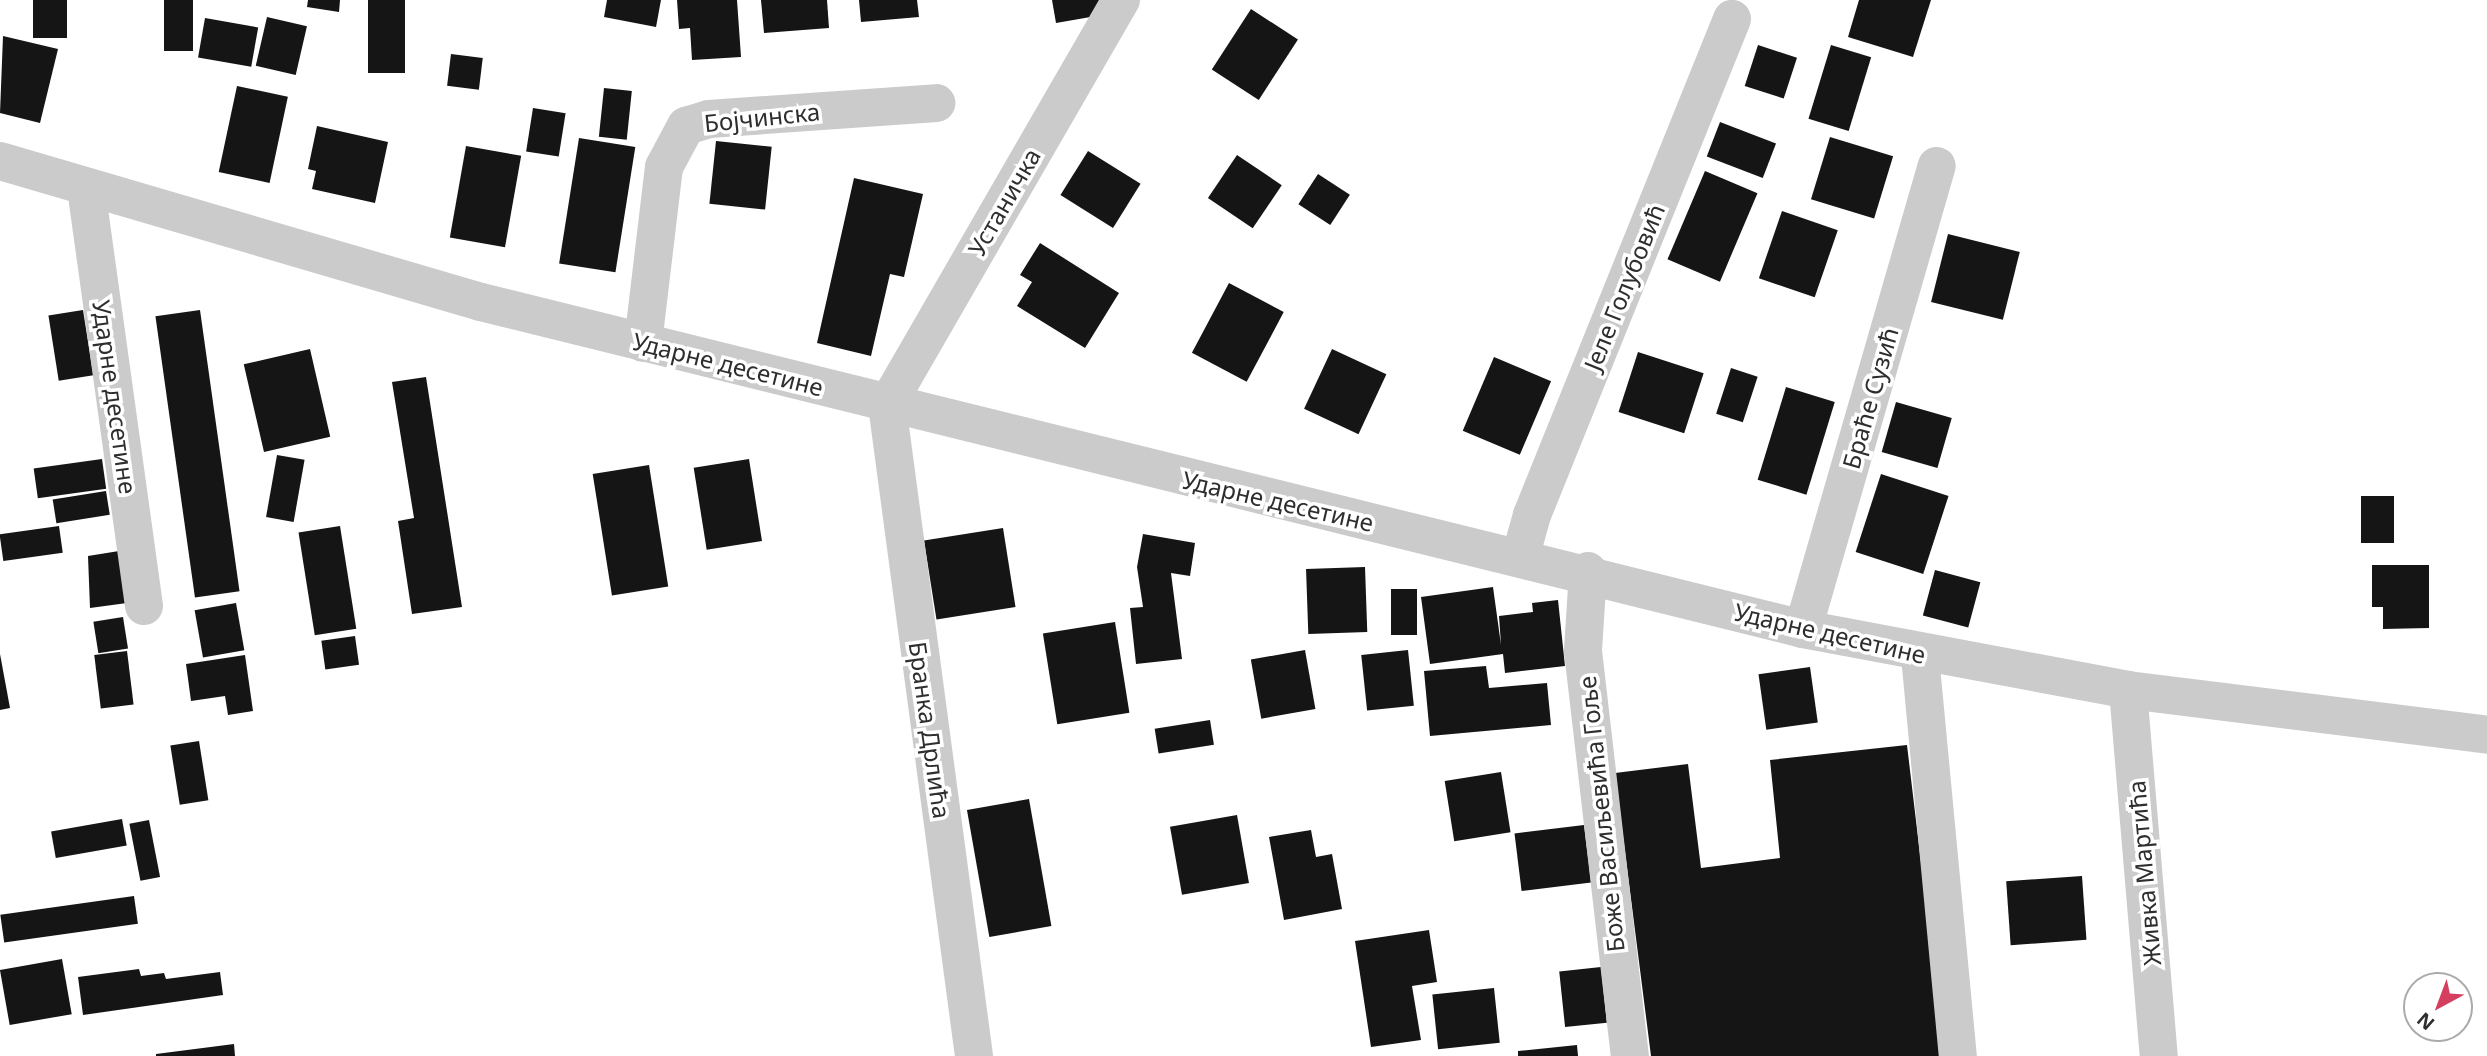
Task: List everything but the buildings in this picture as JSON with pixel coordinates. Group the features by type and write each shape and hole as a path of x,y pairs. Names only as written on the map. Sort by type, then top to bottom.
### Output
{"street":[{"name":"Устаничка","path":"887,405 1121,0"},
{"name":"Јеле Голубовић","path":"1520,558 1532,515 1732,19"},
{"name":"Бојчинска","path":"643,343 664,166 686,126 709,119 936,103"},
{"name":"Ударне десетине","path":"0,161 86,188 643,343 887,405 1520,558 1588,571 1803,629 1920,656 2128,690 2487,735"},
{"name":"Браће Сузић","path":"1803,629 1937,166"},
{"name":"Ударне десетине","path":"86,188 144,606"},
{"name":"Бранка Дрлића","path":"887,405 974,1056"},
{"name":"Боже Васиљевића Гоље","path":"1588,571 1583,651 1630,1056"},
{"path":"1920,656 1958,1056"},
{"name":"Живка Мартића","path":"2128,690 2159,1056"}]}
